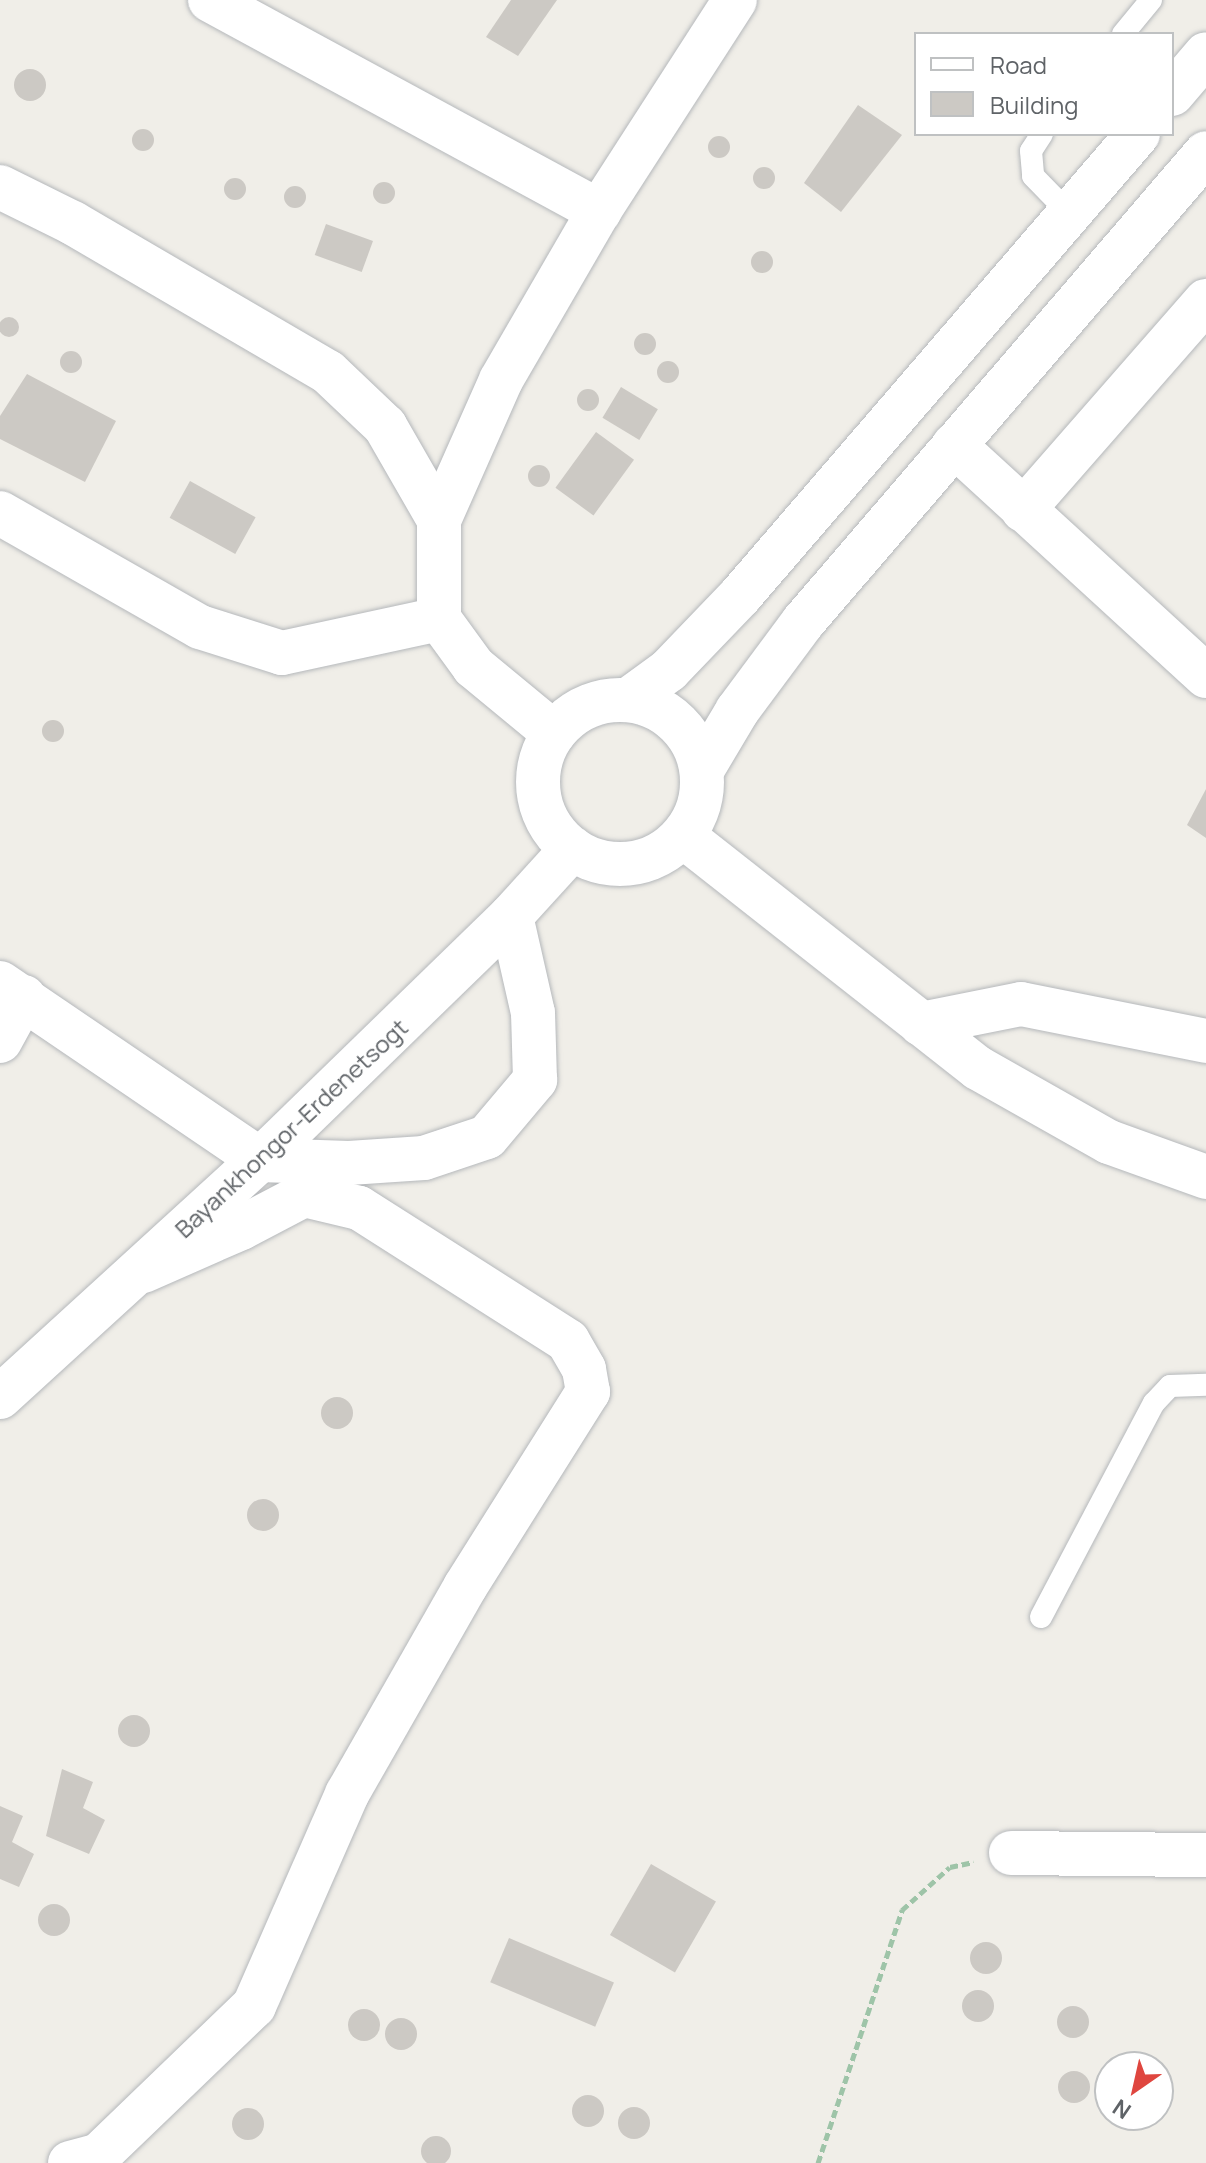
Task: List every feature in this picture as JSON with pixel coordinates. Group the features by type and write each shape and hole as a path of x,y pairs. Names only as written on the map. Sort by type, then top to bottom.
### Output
{"street":[{"path":"210,0 599,211"},
{"path":"554,733 474,667 439,619 439,520 501,380 599,211 735,0"},
{"path":"1174,92 1206,54"},
{"path":"628,700 669,670 740,596 1136,136"},
{"path":"702,770 737,711 803,622 1206,153"},
{"path":"0,187 73,223 328,372 385,426 439,520"},
{"path":"1023,510 1206,301"},
{"path":"954,445 1206,676"},
{"path":"0,513 200,627 282,653 439,619"},
{"path":"628,700 654,707 677,722 693,744 702,770 702,797 683,836 660,855 630,865 599,862 572,849 549,825 539,795 540,762 554,733 574,714 600,702 628,700"},
{"path":"683,836 978,1068 1109,1142 1206,1177"},
{"name":"Bayankhongor-Erdenetsogt","path":"0,1397 260,1160 511,916 572,849"},
{"path":"0,1041 12,990 260,1160 349,1163 424,1158 487,1137 535,1080 533,1013 511,916"},
{"path":"921,1024 1021,1004 1206,1041"},
{"path":"94,2160 254,2006 347,1794 465,1587 588,1392 584,1369 568,1341 359,1208 304,1195 241,1228 134,1275"},
{"path":"1011,1853 1206,1855"}],"lane":[{"path":"1125,32 1151,0"},
{"path":"1041,136 1031,151 1033,176 1069,213"},
{"path":"1041,1617 1154,1403 1170,1386 1206,1385"}],"path":[{"path":"818,2163 902,1910 950,1867 1011,1853"}],"building":[{"path":"511,0 557,0 518,56 486,37"},
{"path":"30,69 41,74 46,85 41,96 30,101 19,96 14,85 19,74"},
{"path":"858,105 902,135 841,212 804,183"},
{"path":"143,129 151,132 154,140 151,148 143,151 135,148 132,140 135,132"},
{"path":"719,136 727,139 730,147 727,155 719,158 711,155 708,147 711,139"},
{"path":"764,167 772,170 775,178 772,186 764,189 756,186 753,178 756,170"},
{"path":"235,178 243,181 246,189 243,197 235,200 227,197 224,189 227,181"},
{"path":"384,182 392,185 395,193 392,201 384,204 376,201 373,193 376,185"},
{"path":"295,186 303,189 306,197 303,205 295,208 287,205 284,197 287,189"},
{"path":"326,224 373,241 362,272 315,255"},
{"path":"762,251 770,254 773,262 770,270 762,273 754,270 751,262 754,254"},
{"path":"5,317 13,317 19,327 13,337 5,337 -1,331 -1,323"},
{"path":"645,333 653,336 656,344 653,352 645,355 637,352 634,344 637,336"},
{"path":"71,351 79,354 82,362 79,370 71,373 63,370 60,362 63,354"},
{"path":"668,361 676,364 679,372 676,380 668,383 660,380 657,372 660,364"},
{"path":"27,374 116,421 85,482 0,439 0,416"},
{"path":"621,387 658,409 639,440 602,418"},
{"path":"588,389 596,392 599,400 596,408 588,411 580,408 577,400 580,392"},
{"path":"596,432 634,460 593,515 555,488"},
{"path":"539,465 547,468 550,476 547,484 539,487 531,484 528,476 531,468"},
{"path":"190,481 256,517 235,554 170,518"},
{"path":"53,720 61,723 64,731 61,739 53,742 45,739 42,731 45,723"},
{"path":"1206,789 1206,838 1187,825"},
{"path":"337,1397 348,1402 353,1413 348,1424 337,1429 326,1424 321,1413 326,1402"},
{"path":"263,1499 274,1504 279,1515 274,1526 263,1531 252,1526 247,1515 252,1504"},
{"path":"134,1715 145,1720 150,1731 145,1742 134,1747 123,1742 118,1731 123,1720"},
{"path":"62,1769 93,1782 83,1808 105,1820 89,1854 46,1836"},
{"path":"0,1806 23,1816 12,1842 34,1854 19,1887 0,1879"},
{"path":"651,1864 716,1902 675,1973 610,1935"},
{"path":"54,1904 65,1909 70,1920 65,1931 54,1936 43,1931 38,1920 43,1909"},
{"path":"509,1938 614,1983 595,2027 490,1982"},
{"path":"986,1942 997,1947 1002,1958 997,1969 986,1974 975,1969 970,1958 975,1947"},
{"path":"978,1990 989,1995 994,2006 989,2017 978,2022 967,2017 962,2006 967,1995"},
{"path":"1073,2006 1084,2011 1089,2022 1084,2033 1073,2038 1062,2033 1057,2022 1062,2011"},
{"path":"364,2009 375,2014 380,2025 375,2036 364,2041 353,2036 348,2025 353,2014"},
{"path":"401,2018 412,2023 417,2034 412,2045 401,2050 390,2045 385,2034 390,2023"},
{"path":"1074,2071 1085,2076 1090,2087 1085,2098 1074,2103 1063,2098 1058,2087 1063,2076"},
{"path":"588,2095 599,2100 604,2111 599,2122 588,2127 577,2122 572,2111 577,2100"},
{"path":"634,2107 645,2112 650,2123 645,2134 634,2139 623,2134 618,2123 623,2112"},
{"path":"248,2108 259,2113 264,2124 259,2135 248,2140 237,2135 232,2124 237,2113"},
{"path":"430,2137 442,2137 450,2145 450,2157 444,2164 428,2164 422,2157 422,2145"}]}
